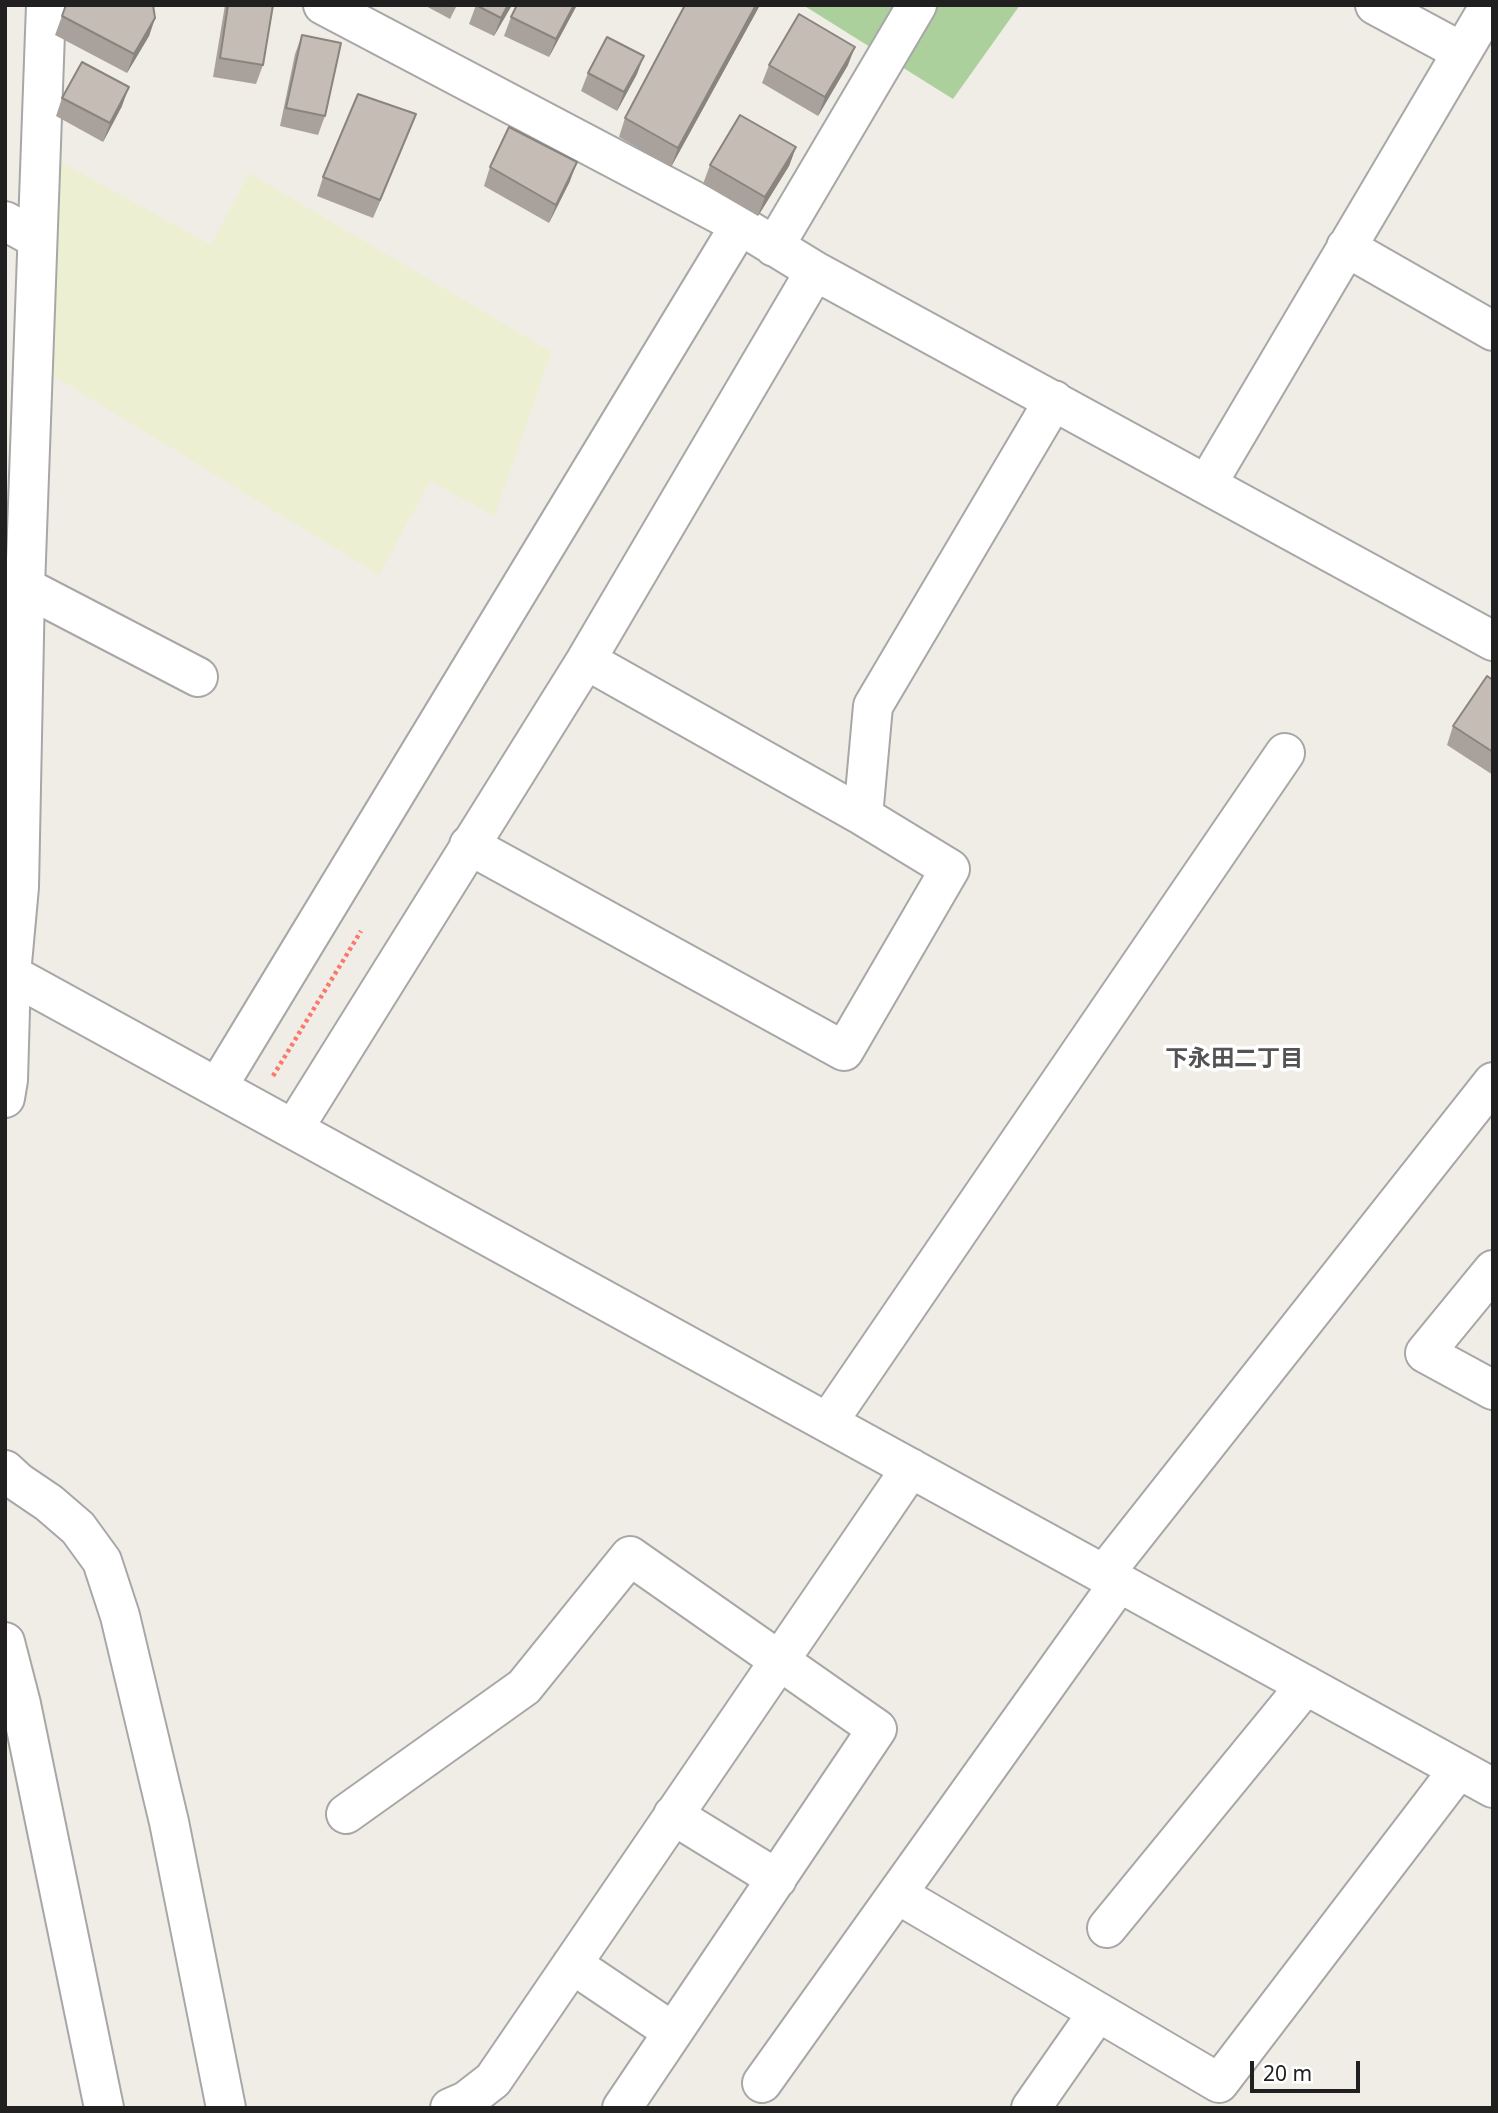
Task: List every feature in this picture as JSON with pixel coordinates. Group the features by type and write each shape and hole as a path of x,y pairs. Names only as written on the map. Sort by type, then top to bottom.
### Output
{"street":[{"path":"5,1098 8,1080 8,972 19,887 25,587 26,243 46,5"},
{"path":"323,5 740,225 815,271 1493,640"},
{"path":"774,247 917,5"},
{"path":"1375,5 1462,52"},
{"path":"1207,484 1490,5"},
{"path":"218,1086 740,225"},
{"path":"5,310 26,243"},
{"path":"1346,247 1493,331"},
{"path":"294,1128 586,660 815,271"},
{"path":"863,816 873,706 1054,401"},
{"path":"25,587 198,677"},
{"path":"469,845 844,1051 950,869 863,816 586,660"},
{"path":"828,1422 1285,753"},
{"path":"8,972 1493,1788"},
{"path":"762,2083 897,1894 1111,1578 1493,1082"},
{"path":"1493,1270 1425,1353 1493,1390"},
{"path":"450,2108 466,2101 492,2080 911,1468"},
{"path":"5,1470 78,1528 102,1560 120,1616 169,1822 226,2108"},
{"path":"346,1814 524,1687 630,1556 877,1729 622,2108"},
{"path":"5,1642 21,1704 19,1760 104,2108"},
{"path":"1107,1928 1306,1685"},
{"path":"897,1894 1219,2083 1459,1769"},
{"path":"673,1815 777,1879"},
{"path":"572,1964 673,2032"},
{"path":"1031,2108 1098,2012"}],"green space":[{"path":"803,5 1020,5 953,99"},
{"path":"54,158 211,245 249,173 552,352 494,516 430,481 379,575 49,373"}],"building":[{"path":"66,5 153,5 155,18 134,54 62,16"},
{"path":"228,5 273,5 263,65 220,58"},
{"path":"476,5 508,5 501,18"},
{"path":"517,5 574,5 556,39 511,17"},
{"path":"685,5 756,5 678,148 625,118"},
{"path":"799,14 855,47 825,97 769,65"},
{"path":"302,35 341,43 325,116 286,108"},
{"path":"607,37 644,56 624,92 588,73"},
{"path":"82,62 129,87 110,123 62,98"},
{"path":"358,94 416,114 380,200 323,177"},
{"path":"740,115 796,147 765,197 710,165"},
{"path":"509,127 577,162 556,205 490,167"},
{"path":"1487,676 1493,680 1493,752 1453,726"}],"district":[{"name":"下永田二丁目","path":"1234,1059"}]}
